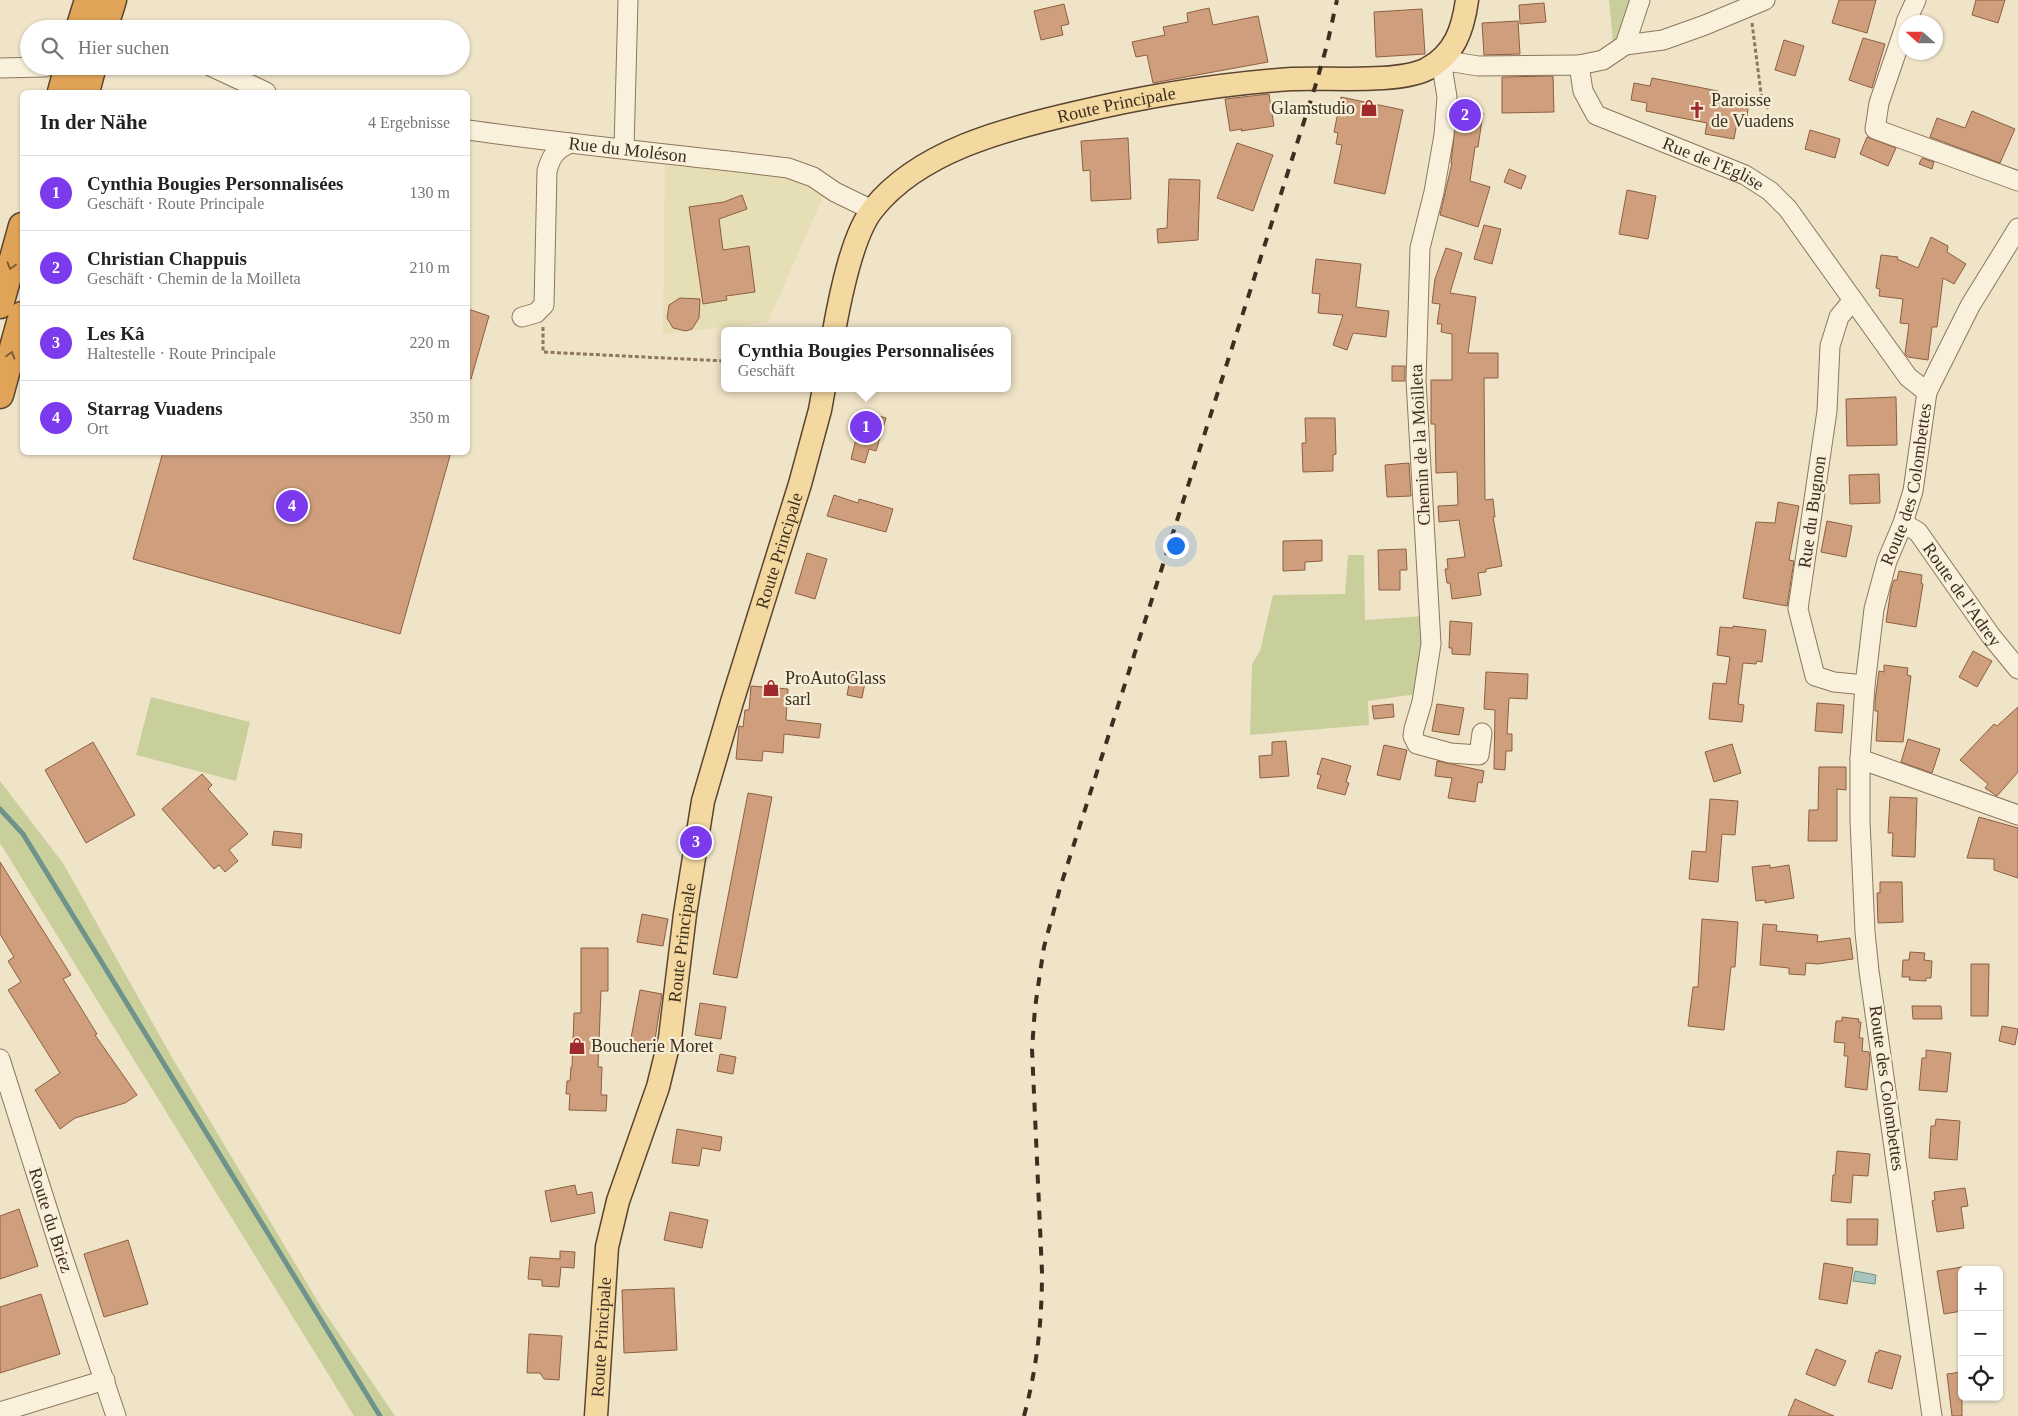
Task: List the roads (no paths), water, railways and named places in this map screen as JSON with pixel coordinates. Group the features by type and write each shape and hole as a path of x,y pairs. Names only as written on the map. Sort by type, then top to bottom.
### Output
{"highway":[{"path":"82,20 88,0"},
{"path":"107,20 113,0"},
{"path":"62,90 66,75"},
{"path":"87,90 91,75"},
{"path":"0,306 20,233"},
{"path":"0,395 20,322"}],"main road":[{"name":"Route Principale","path":"835,327 852,256 865,221 872,210 906,178 941,156 998,133 1133,99 1213,87 1318,77 1366,78 1412,75 1442,60 1452,47 1462,30 1467,0"},
{"name":"Route Principale","path":"596,1416 607,1246 618,1201 658,1087 670,1038 686,905 703,801 723,730 800,484 823,392"}],"street":[{"path":"624,148 628,0"},
{"path":"1625,45 1640,0"},
{"path":"1909,15 1916,0"},
{"path":"1442,60 1478,66 1579,65 1604,60 1625,45 1663,40 1706,26 1757,4"},
{"path":"1898,48 1880,103 1875,129 2018,181"},
{"name":"Chemin de la Moilleta","path":"1442,60 1447,97 1444,135 1434,192 1420,248 1416,380 1431,644 1422,702 1413,736 1418,744 1450,753 1479,755 1482,733"},
{"name":"Rue de l'Eglise","path":"1579,65 1582,91 1596,115 1745,175 1770,191 1788,208 1908,377 1927,392"},
{"path":"0,68 20,68"},
{"path":"229,75 262,90"},
{"path":"470,130 571,143"},
{"name":"Rue du Moléson","path":"522,317 536,313 544,305 547,171 550,156 560,147 571,143 788,168 813,177 836,192 872,210"},
{"name":"Route des Colombettes","path":"1932,1416 1865,932 1860,821 1860,759 1865,685 1874,610 1887,561 1904,523 1913,491 1927,392 1970,306 2018,228"},
{"name":"Rue du Bugnon","path":"1853,300 1839,317 1830,346 1828,411 1798,609 1815,676 1834,682 1865,685"},
{"name":"Route de l'Adrey","path":"1904,523 1918,532 1990,636 2018,669"},
{"path":"1860,759 2018,815"},
{"name":"Route du Briez","path":"0,1059 4,1084 116,1416"},
{"path":"0,1412 105,1380"}],"water":[{"path":"1855,1271 1876,1275 1875,1284 1853,1281"}],"waterway":[{"path":"0,809 23,834 380,1416"}],"railway":[{"path":"1024,1416 1038,1344 1041,1308 1042,1272 1032,1049 1035,1008 1044,947 1060,888 1315,87 1337,0"}],"place":[{"name":"Glamstudio","path":"1369,108"},
{"name":"Paroisse de Vuadens","path":"1697,110"},
{"name":"Christian Chappuis","path":"1465,115"},
{"name":"Cynthia Bougies Personnalisées","path":"866,427"},
{"name":"Starrag Vuadens","path":"292,506"},
{"name":"ProAutoGlass sarl","path":"771,688"},
{"name":"Les Kâ","path":"696,842"},
{"name":"Boucherie Moret","path":"577,1046"}]}
